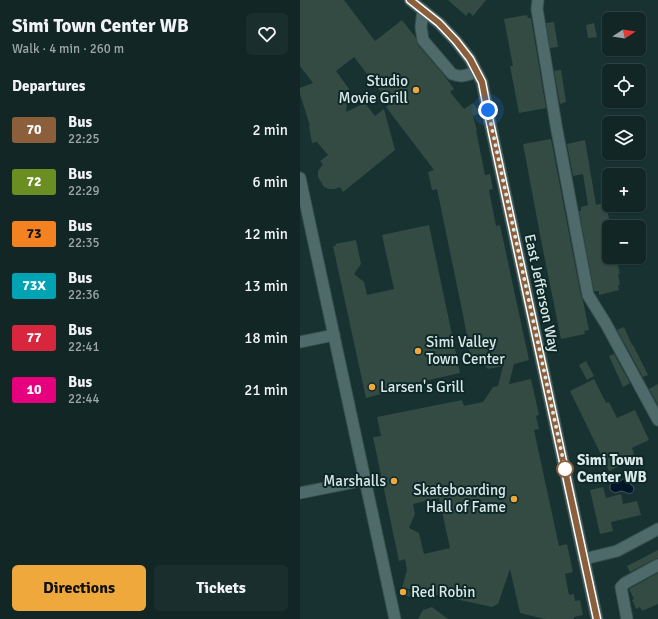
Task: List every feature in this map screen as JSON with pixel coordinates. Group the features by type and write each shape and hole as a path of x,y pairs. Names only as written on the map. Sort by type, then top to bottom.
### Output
{"street":[{"name":"East Jefferson Way","path":"410,0 439,23 456,41 470,59 482,82 597,619"},
{"path":"538,0 537,9 556,125 588,295 606,324 658,420"},
{"path":"423,10 421,27 423,40 452,74 458,77 476,72"},
{"path":"300,178 301,190 334,334 395,619"},
{"path":"300,342 334,334"},
{"path":"300,493 365,480"},
{"path":"584,559 617,551 658,529"},
{"path":"627,619 621,587 625,583 658,565"}],"water":[{"path":"625,478 628,479 630,484 633,486 634,489 632,493 621,491 615,493 610,490 610,485 612,483 619,482"}],"building":[{"path":"300,0 344,0 375,41 402,20 416,38 418,45 454,89 450,92 464,109 473,103 480,112 473,116 485,175 490,174 493,189 489,190 496,226 500,225 529,360 514,364 509,384 531,379 539,415 536,416 539,429 534,430 559,546 567,544 573,572 565,574 569,595 574,594 575,601 580,600 583,615 574,617 574,619 545,619 520,613 510,569 498,604 492,607 405,588 419,598 400,595 407,570 405,559 399,561 373,437 381,436 377,417 462,400 464,406 483,402 493,387 498,386 503,366 488,369 479,362 471,359 437,189 432,190 428,172 434,170 386,107 390,104 354,57 336,71 349,89 346,112 365,103 375,116 384,109 395,150 343,192 340,187 329,189 324,187 318,177 318,171 323,164 320,161 328,155 317,142 312,143 310,126 300,94 300,88 313,83 300,66","holes":["439,498 450,548 424,554 419,533 409,528 415,514 413,504"]},
{"path":"448,0 486,0 473,16 469,12 466,16"},
{"path":"527,15 528,18 531,18 546,108 519,113 510,66 513,66 504,19"},
{"path":"554,22 558,47 550,48 546,23"},
{"path":"594,23 597,37 588,38 586,25"},
{"path":"561,70 566,102 560,104 554,71"},
{"path":"551,139 581,296 589,330 584,331 585,334 561,339 523,144"},
{"path":"585,140 596,205 602,204 602,212 608,212 609,220 602,220 602,264 618,264 620,274 618,274 620,285 618,285 619,290 599,295 599,291 594,291 579,211 581,211 581,207 588,205 583,174 573,176 567,144"},
{"path":"429,225 460,373 380,391 381,394 366,398 333,246 336,246 335,244 356,240 361,264 354,274 364,282 367,295 394,289 382,235"},
{"path":"624,327 648,375 643,377 617,330"},
{"path":"614,354 630,383 623,387 609,356"},
{"path":"586,361 594,376 587,380 579,365"},
{"path":"594,379 606,403 609,402 617,418 635,410 649,440 632,448 634,454 630,456 632,460 609,471 570,391"},
{"path":"658,384 658,405 649,389"},
{"path":"603,487 606,498 621,494 623,504 637,501 641,515 611,522 613,531 600,534 590,490"},
{"path":"658,550 658,558 630,572 627,566"},
{"path":"658,573 658,604 642,611 640,607 636,609 632,600 634,599 629,589"},
{"path":"432,607 448,619 418,619 423,610"}],"bus line":[{"name":"70","path":"410,0 439,23 456,41 470,59 482,82 597,619"}],"place":[{"name":"Studio Movie Grill","path":"416,90"},
{"name":"Simi Valley Town Center","path":"418,351"},
{"name":"Larsen's Grill","path":"372,387"},
{"name":"Simi Town Center WB","path":"565,469"},
{"name":"Marshalls","path":"394,481"},
{"name":"Skateboarding Hall of Fame","path":"514,499"},
{"name":"Red Robin","path":"403,592"}],"route":[{"path":"488,110 566,473 565,469"}]}
